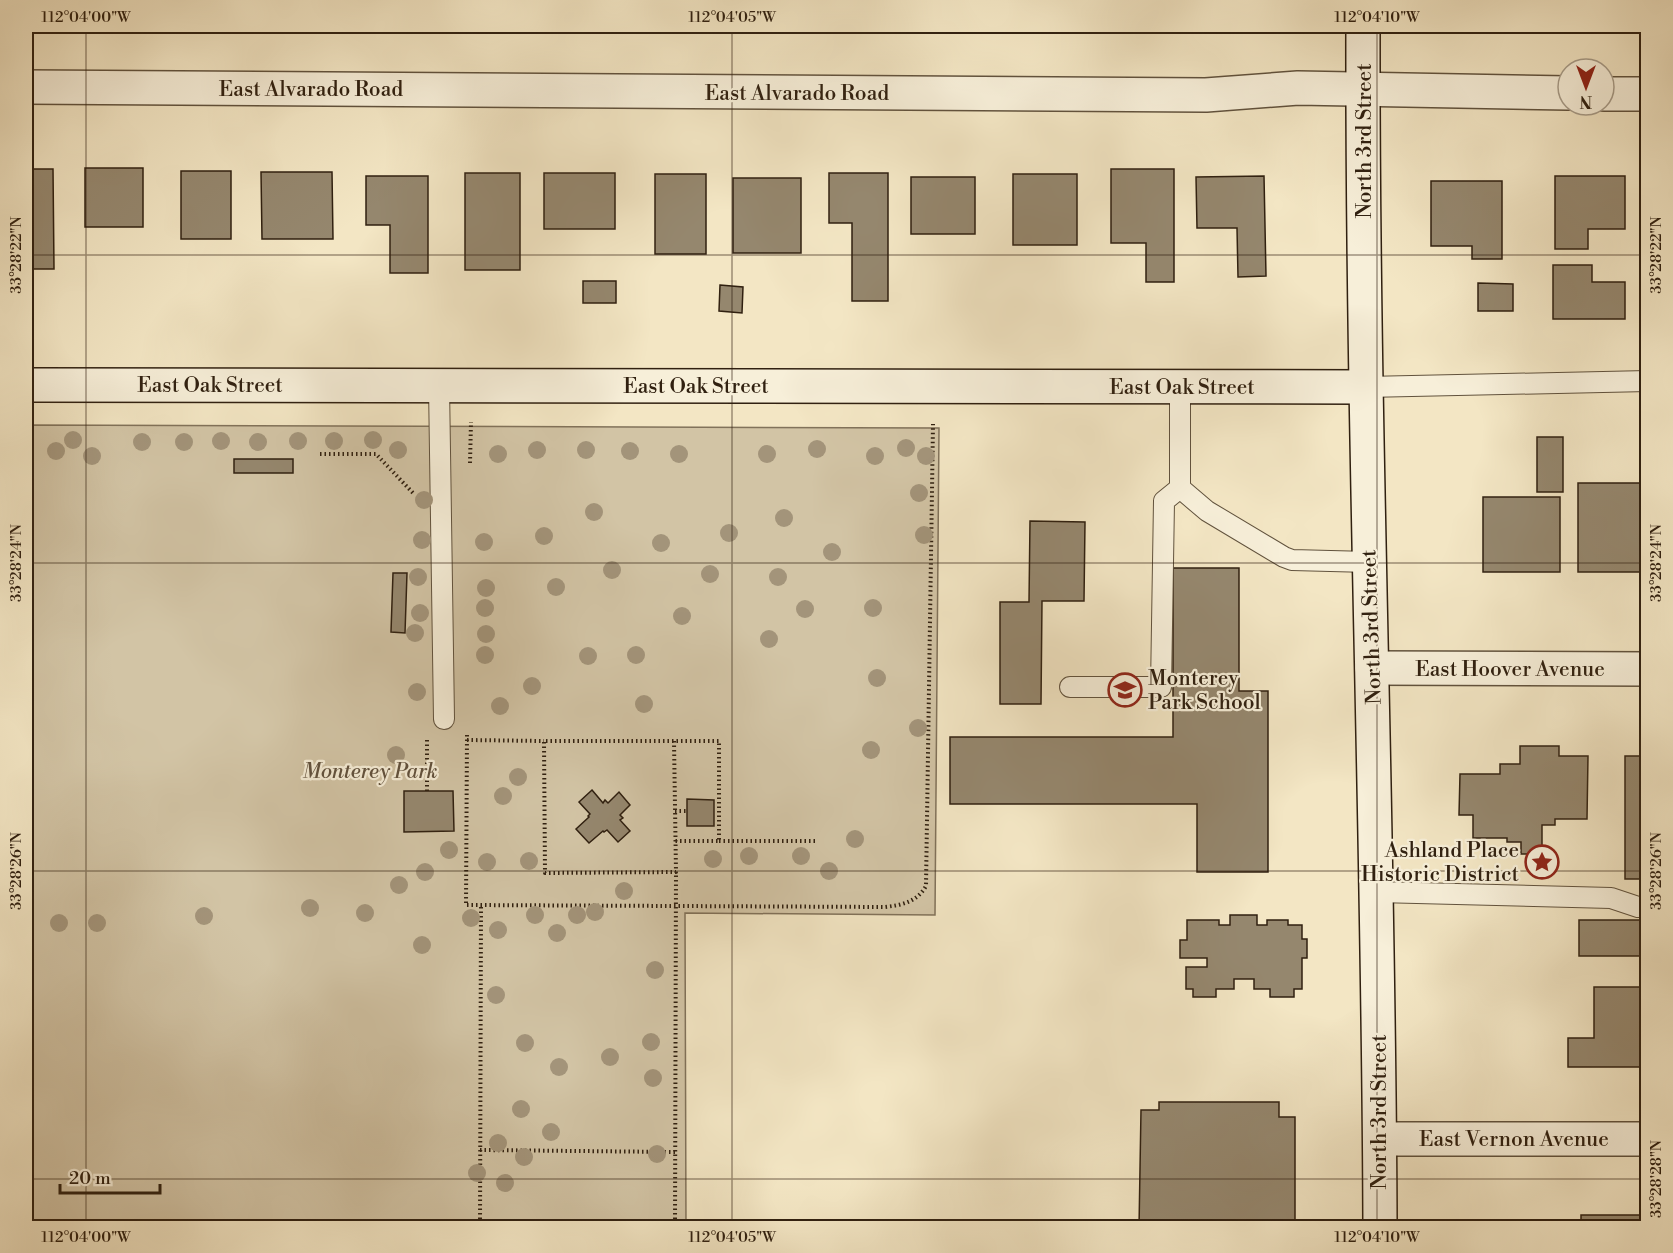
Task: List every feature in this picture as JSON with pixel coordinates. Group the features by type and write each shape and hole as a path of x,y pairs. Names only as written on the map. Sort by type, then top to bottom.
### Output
{"street":[{"name":"North 3rd Street","path":"1363,26 1366,387 1377,892 1380,1227"},
{"name":"East Alvarado Road","path":"26,87 1194,95 1298,88 1556,93"},
{"path":"1616,94 1647,94"},
{"name":"East Oak Street","path":"26,385 1366,387"},
{"name":"East Hoover Avenue","path":"1372,668 1647,669"},
{"name":"East Vernon Avenue","path":"1380,1139 1647,1139"}],"lane":[{"path":"1366,387 1647,381"},
{"path":"439,385 444,719"},
{"path":"1180,387 1180,488 1207,511 1284,557 1292,560 1369,562"},
{"path":"1070,687 1161,687 1164,501 1180,488"},
{"path":"1377,892 1611,898 1638,907 1647,907"}],"path":[{"path":"467,740 466,905 892,906 913,901 922,894 926,886 933,424"},
{"path":"320,453 376,454 413,491 414,520 441,521"},
{"path":"427,791 427,740 437,740"},
{"path":"457,740 719,741 719,841"},
{"path":"544,741 545,873 676,872"},
{"path":"674,741 675,1227"},
{"path":"675,811 687,811"},
{"path":"675,841 815,841"},
{"path":"480,1227 481,905"},
{"path":"480,1150 675,1152"}],"green space":[{"name":"Monterey Park","path":"26,425 939,428 935,915 685,913 686,1227 26,1227"}],"building":[{"path":"85,168 143,168 143,227 85,227"},
{"path":"26,169 53,169 54,269 26,269"},
{"path":"1111,169 1174,169 1174,282 1146,282 1146,243 1111,243"},
{"path":"181,171 231,171 231,239 181,239"},
{"path":"261,172 332,172 333,239 262,239"},
{"path":"465,173 520,173 520,270 465,270"},
{"path":"544,173 615,173 615,229 544,229"},
{"path":"829,173 888,173 888,301 852,301 852,223 829,223"},
{"path":"655,174 706,174 706,254 655,254"},
{"path":"1013,174 1077,174 1077,245 1013,245"},
{"path":"366,176 428,176 428,273 390,273 390,225 366,225"},
{"path":"1264,176 1266,276 1238,277 1237,228 1197,228 1196,177"},
{"path":"1555,176 1625,176 1625,229 1588,229 1588,249 1555,249"},
{"path":"911,177 975,177 975,234 911,234"},
{"path":"733,178 801,178 801,253 733,253"},
{"path":"1431,181 1502,181 1502,259 1472,259 1472,246 1431,246"},
{"path":"1553,265 1592,265 1592,282 1625,282 1625,319 1553,319"},
{"path":"583,281 616,281 616,303 583,303"},
{"path":"1478,283 1513,284 1513,311 1478,311"},
{"path":"720,285 743,287 742,313 719,311"},
{"path":"1537,437 1563,437 1563,492 1537,492"},
{"path":"234,459 293,459 293,473 234,473"},
{"path":"1578,483 1643,483 1643,572 1578,572"},
{"path":"1483,497 1560,497 1560,572 1483,572"},
{"path":"1030,521 1085,522 1084,601 1042,601 1041,704 1000,704 1000,602 1029,602"},
{"path":"1173,568 1239,568 1239,691 1268,691 1268,872 1197,872 1197,804 950,804 950,737 1173,737"},
{"path":"393,573 407,573 405,633 391,632"},
{"path":"1520,746 1559,746 1559,756 1588,756 1587,819 1555,819 1555,825 1542,825 1542,854 1521,854 1521,842 1507,842 1507,838 1473,838 1473,815 1459,815 1460,774 1500,774 1500,764 1520,764"},
{"path":"1625,756 1648,756 1648,879 1625,879"},
{"path":"592,790 603,803 605,800 608,803 619,792 630,805 620,815 623,818 620,820 630,831 618,842 607,830 589,843 576,829 590,814 579,802"},
{"path":"404,791 453,791 454,831 404,832"},
{"path":"687,799 714,800 714,826 687,826"},
{"path":"1230,915 1257,915 1257,925 1267,925 1267,920 1288,920 1288,925 1302,925 1302,939 1307,939 1307,958 1302,958 1302,989 1294,989 1294,997 1270,997 1270,989 1254,989 1254,979 1234,979 1234,989 1216,989 1216,997 1193,997 1193,989 1186,989 1186,967 1207,967 1207,958 1180,958 1180,940 1187,940 1187,920 1219,920 1219,925 1230,925"},
{"path":"1579,920 1641,920 1641,956 1579,956"},
{"path":"1594,987 1641,987 1641,1067 1568,1067 1568,1038 1594,1038"},
{"path":"1159,1102 1279,1102 1279,1117 1295,1117 1295,1228 1139,1228 1141,1110 1159,1110"},
{"path":"1581,1215 1640,1215 1640,1228 1581,1228"},
{"path":"1477,1223 1530,1223 1530,1228 1477,1228"}],"place":[{"name":"Monterey Park School","path":"1125,690"},
{"name":"Ashland Place Historic District","path":"1542,862"}]}
